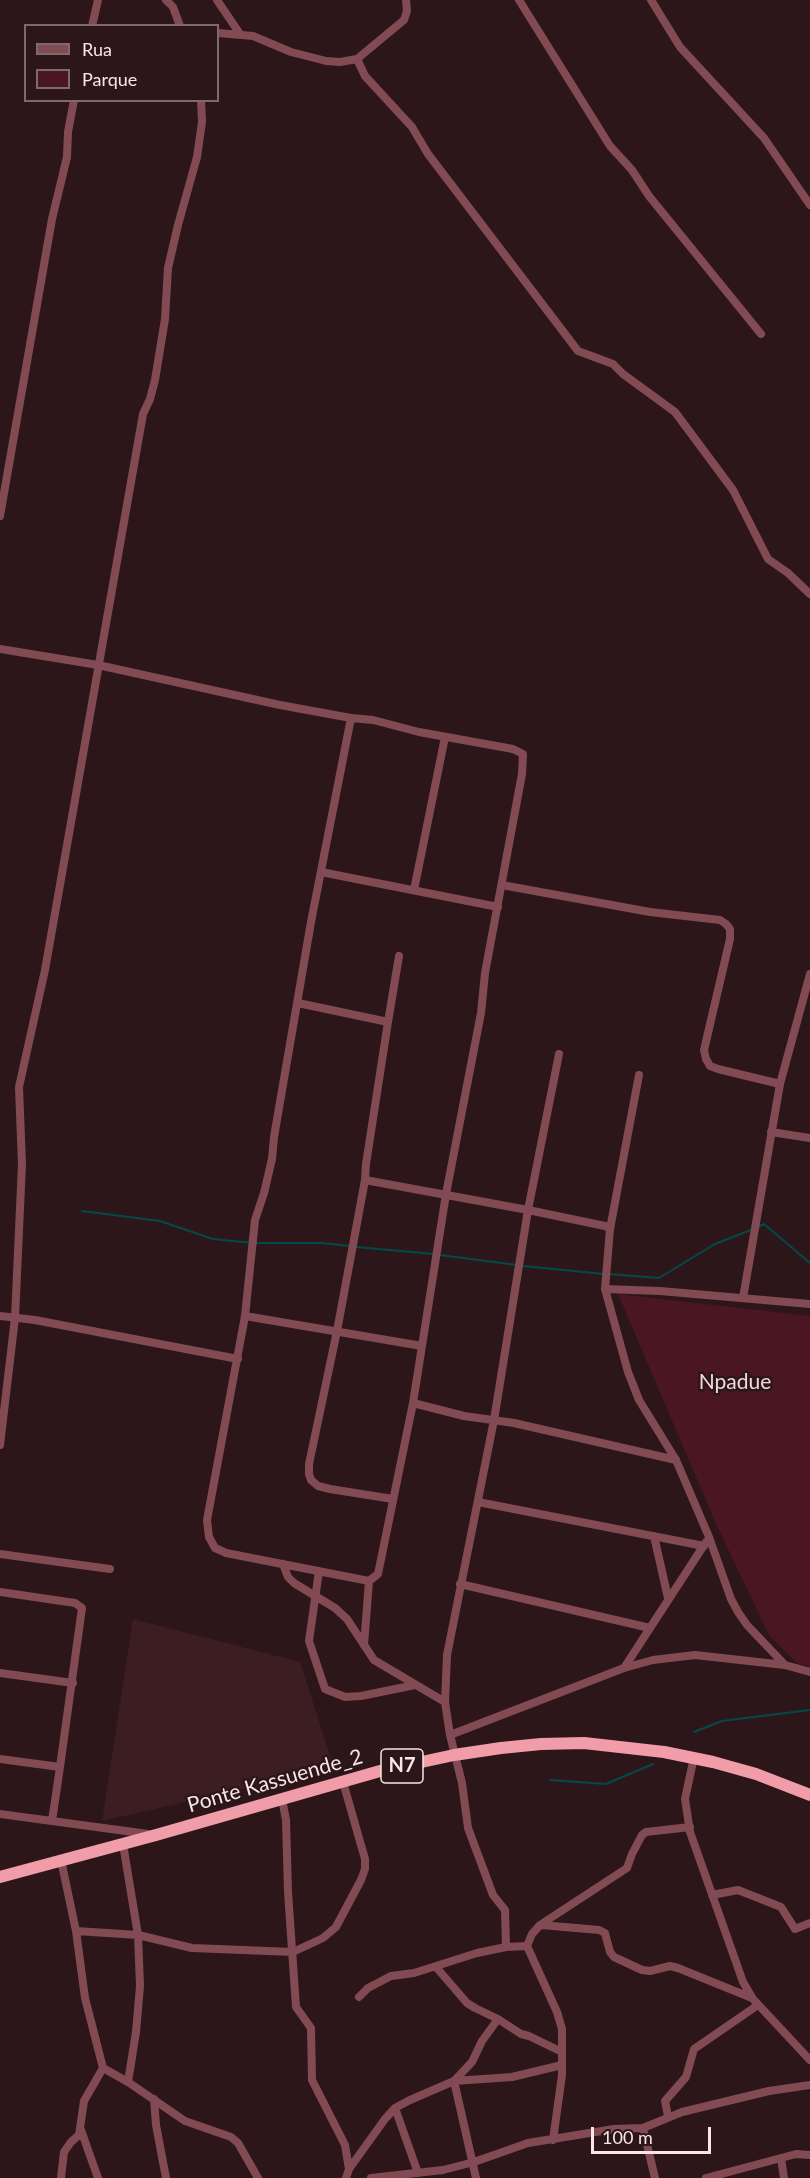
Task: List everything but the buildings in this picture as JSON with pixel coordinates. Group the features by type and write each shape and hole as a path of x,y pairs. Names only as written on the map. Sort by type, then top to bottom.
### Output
{"highway":[{"name":"Ponte Kassuende_2","path":"0,1877 408,1764 454,1755 541,1744 584,1743 694,1757 756,1774 810,1795"}],"street":[{"path":"92,24 98,0"},
{"path":"166,0 173,7 179,24"},
{"path":"217,0 240,34"},
{"path":"219,33 252,36 291,52 326,61 340,62 357,59 404,20 407,11 406,0"},
{"path":"519,0 610,146 632,170 649,196 761,334"},
{"path":"651,0 680,47 764,138 810,205"},
{"path":"357,59 365,76 412,127 428,154 578,351 613,364 675,412 733,490 768,559 788,573 810,594"},
{"path":"0,516 52,219 67,157 68,132 74,102"},
{"path":"0,1445 15,1318 22,1164 20,1087 45,970 143,414 155,380 165,320 168,268 177,225 197,157 201,102"},
{"path":"0,649 98,665 280,705 513,748 523,754 522,774 485,973 481,1013 446,1194 413,1402 378,1574 369,1581 364,1646"},
{"path":"351,718 321,872 272,1158 255,1220 245,1316 207,1520 209,1537 215,1548 226,1553 369,1581"},
{"path":"414,890 445,737"},
{"path":"321,872 498,907"},
{"path":"502,885 651,912 720,920 726,924 730,929 730,939 704,1050 705,1059 710,1066 718,1069 780,1084"},
{"path":"393,1499 330,1490 318,1486 311,1480 309,1464 365,1180 399,956"},
{"path":"743,1298 780,1084 810,974"},
{"path":"298,1002 388,1022"},
{"path":"506,1947 505,1910 494,1895 468,1828 462,1783 454,1755 445,1702 447,1655 494,1420 528,1210 559,1054"},
{"path":"639,1075 610,1228 605,1289 628,1372 639,1400 676,1460 709,1537 731,1599 738,1612 785,1665"},
{"path":"771,1132 810,1138"},
{"path":"365,1180 528,1210 610,1228"},
{"path":"605,1289 660,1291 810,1304"},
{"path":"0,1316 238,1359"},
{"path":"245,1316 422,1346"},
{"path":"413,1402 464,1416 569,1435 676,1460"},
{"path":"478,1503 704,1546"},
{"path":"654,1536 668,1598"},
{"path":"624,1668 709,1537"},
{"path":"0,1554 110,1569"},
{"path":"283,1564 288,1577 335,1608 347,1619 374,1660 445,1702"},
{"path":"319,1571 309,1641 325,1689 345,1697 361,1696 410,1684 416,1685"},
{"path":"460,1584 650,1628"},
{"path":"0,1592 75,1603 82,1608 52,1821"},
{"path":"450,1735 624,1668 653,1660 695,1655 785,1665 810,1672"},
{"path":"0,1673 73,1683"},
{"path":"694,1757 685,1799 690,1827 743,1982 755,2002 810,2060"},
{"path":"0,1759 60,1767"},
{"path":"76,1931 138,1935 192,1948 293,1953 323,1938 336,1927 362,1880 365,1859 343,1782"},
{"path":"282,1799 286,1820 288,1892 296,2007 310,2028 312,2080 345,2145 349,2169"},
{"path":"0,1814 156,1835"},
{"path":"553,2140 562,2065 561,2020 527,1946 532,1934 540,1925 627,1868 642,1835 646,1832 690,1827"},
{"path":"123,1844 138,1935 140,1994 128,2082"},
{"path":"61,1860 76,1931 85,1998 103,2068 84,2101 81,2130 64,2152 61,2178"},
{"path":"712,1895 738,1890 782,1906 795,1929 810,1923"},
{"path":"540,1925 599,1930 604,1933 614,1957 642,1970 650,1971 670,1966 678,1968 755,2002"},
{"path":"359,1997 368,1988 391,1976 414,1973 477,1953 506,1947 527,1946"},
{"path":"436,1967 467,2003 521,2034 562,2052"},
{"path":"668,2116 665,2101 686,2077 694,2049 755,2002"},
{"path":"454,2081 472,2062 482,2041 498,2019"},
{"path":"346,2178 349,2169 395,2108 454,2081 512,2077 562,2065"},
{"path":"103,2068 128,2082 185,2121 231,2137 238,2143 258,2178"},
{"path":"454,2081 476,2178"},
{"path":"371,2178 407,2177 474,2162 528,2144 614,2129 643,2128 668,2116 769,2091 810,2085"},
{"path":"154,2099 156,2125 166,2178"},
{"path":"395,2108 418,2173"},
{"path":"643,2128 656,2178"},
{"path":"81,2130 98,2178"},
{"path":"706,2178 796,2154 810,2155"},
{"path":"781,2158 784,2178"}],"shaded area":[{"path":"133,1619 300,1662 334,1768 102,1821"}],"green space":[{"name":"Npadue","path":"618,1294 810,1316 810,1667 797,1663 769,1635 717,1526"}],"waterway":[{"path":"82,1211 160,1221 213,1239 253,1243 322,1243 350,1246"},
{"path":"758,1227 764,1224 810,1263"},
{"path":"609,1274 659,1278 715,1244 753,1229"},
{"path":"356,1247 434,1254"},
{"path":"440,1255 517,1265"},
{"path":"523,1266 604,1274"},
{"path":"694,1732 722,1721 810,1710"},
{"path":"550,1780 606,1784 653,1764"}]}
